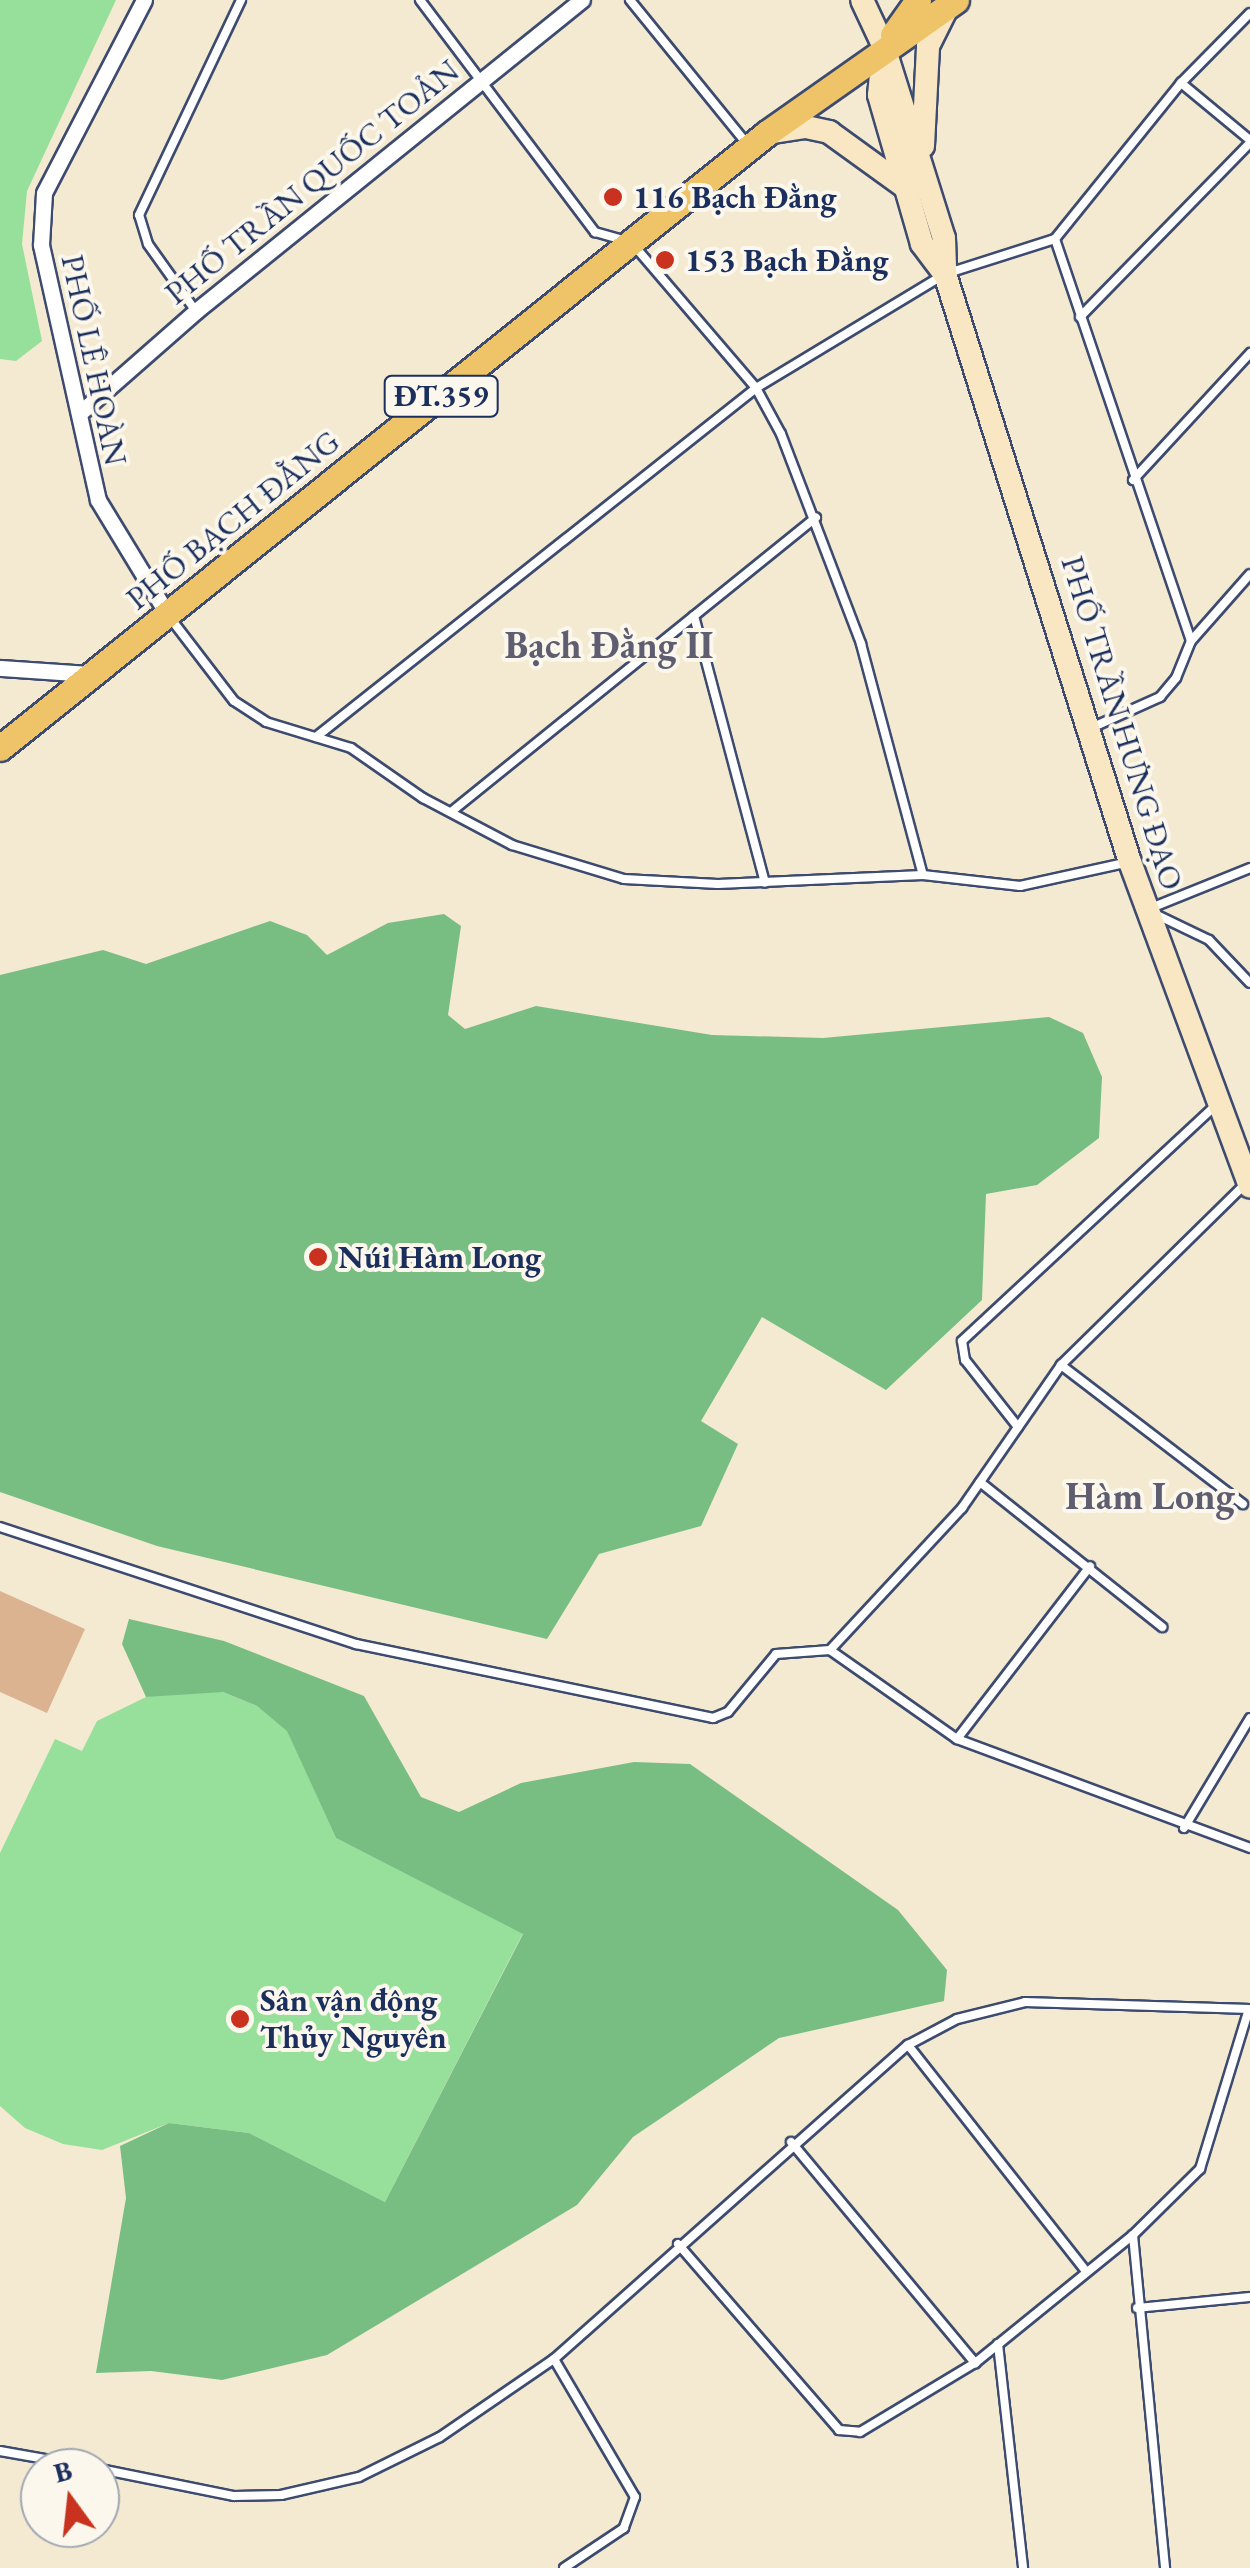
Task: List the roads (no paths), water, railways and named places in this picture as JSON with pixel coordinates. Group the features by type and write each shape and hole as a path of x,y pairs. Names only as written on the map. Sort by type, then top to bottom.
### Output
{"main road":[{"name":"ĐT.359","path":"884,47 918,0"},
{"name":"ĐT.359","path":"884,47 952,4"},
{"name":"PHỐ BẠCH ĐẰNG","path":"0,748 758,140 884,47"}],"street":[{"name":"PHỐ LÊ HOÀN","path":"144,0 44,194 41,245 98,500 168,615"},
{"name":"PHỐ TRẦN QUỐC TOẢN","path":"81,412 196,311 582,0"},
{"path":"862,0 884,47"},
{"path":"758,140 806,127 829,132 914,180 928,46 952,4"},
{"name":"PHỐ TRẦN HƯNG ĐẠO","path":"884,47 878,95 914,180 922,244 944,274 1146,910 1249,1184"},
{"path":"0,668 89,674"}],"lane":[{"path":"196,311 148,244 139,215 241,0"},
{"path":"420,0 595,232 631,242 756,388 816,518 861,644 923,875"},
{"path":"630,0 758,140"},
{"path":"316,738 756,388 944,274 1055,238 1181,82 1250,13"},
{"path":"1080,317 1250,142 1181,82"},
{"path":"1055,238 1133,480 1191,641"},
{"path":"1133,480 1250,353"},
{"path":"451,812 816,518"},
{"path":"1090,729 1160,697 1176,678 1191,641 1250,574"},
{"path":"168,615 234,701 266,722 351,748 451,812 512,844 624,879 765,882 923,875 1020,886 1130,862"},
{"path":"694,616 765,882"},
{"path":"1146,910 1250,868"},
{"path":"1146,910 1209,940 1250,983"},
{"path":"1018,1427 964,1360 962,1341 1219,1102"},
{"path":"830,1650 980,1482 1061,1365 1249,1184"},
{"path":"1061,1365 1243,1504"},
{"path":"980,1482 1162,1627"},
{"path":"0,1527 356,1644 713,1718 728,1712 776,1654 830,1650 957,1739 1184,1828 1250,1848"},
{"path":"957,1739 1090,1566"},
{"path":"1184,1828 1250,1718"},
{"path":"120,2473 234,2496 321,2488 410,2455 554,2359 678,2244 791,2142 908,2044 957,2019 1025,2002 1249,2009 1200,2169 1132,2235 975,2363 849,2434 678,2244"},
{"path":"908,2044 1086,2271"},
{"path":"791,2142 975,2363"},
{"path":"1132,2235 1165,2568"},
{"path":"1137,2308 1250,2297"},
{"path":"998,2344 1023,2568"},
{"path":"554,2359 635,2497 624,2528 564,2568"}],"place":[{"name":"116 Bạch Đằng","path":"613,197"},
{"name":"153 Bạch Đằng","path":"665,260"},
{"name":"Núi Hàm Long","path":"318,1257"},
{"name":"Sân vận động Thủy Nguyên","path":"240,2019"}],"district":[{"name":"Bạch Đằng II","path":"609,645"},
{"name":"Hàm Long","path":"1150,1496"}]}
